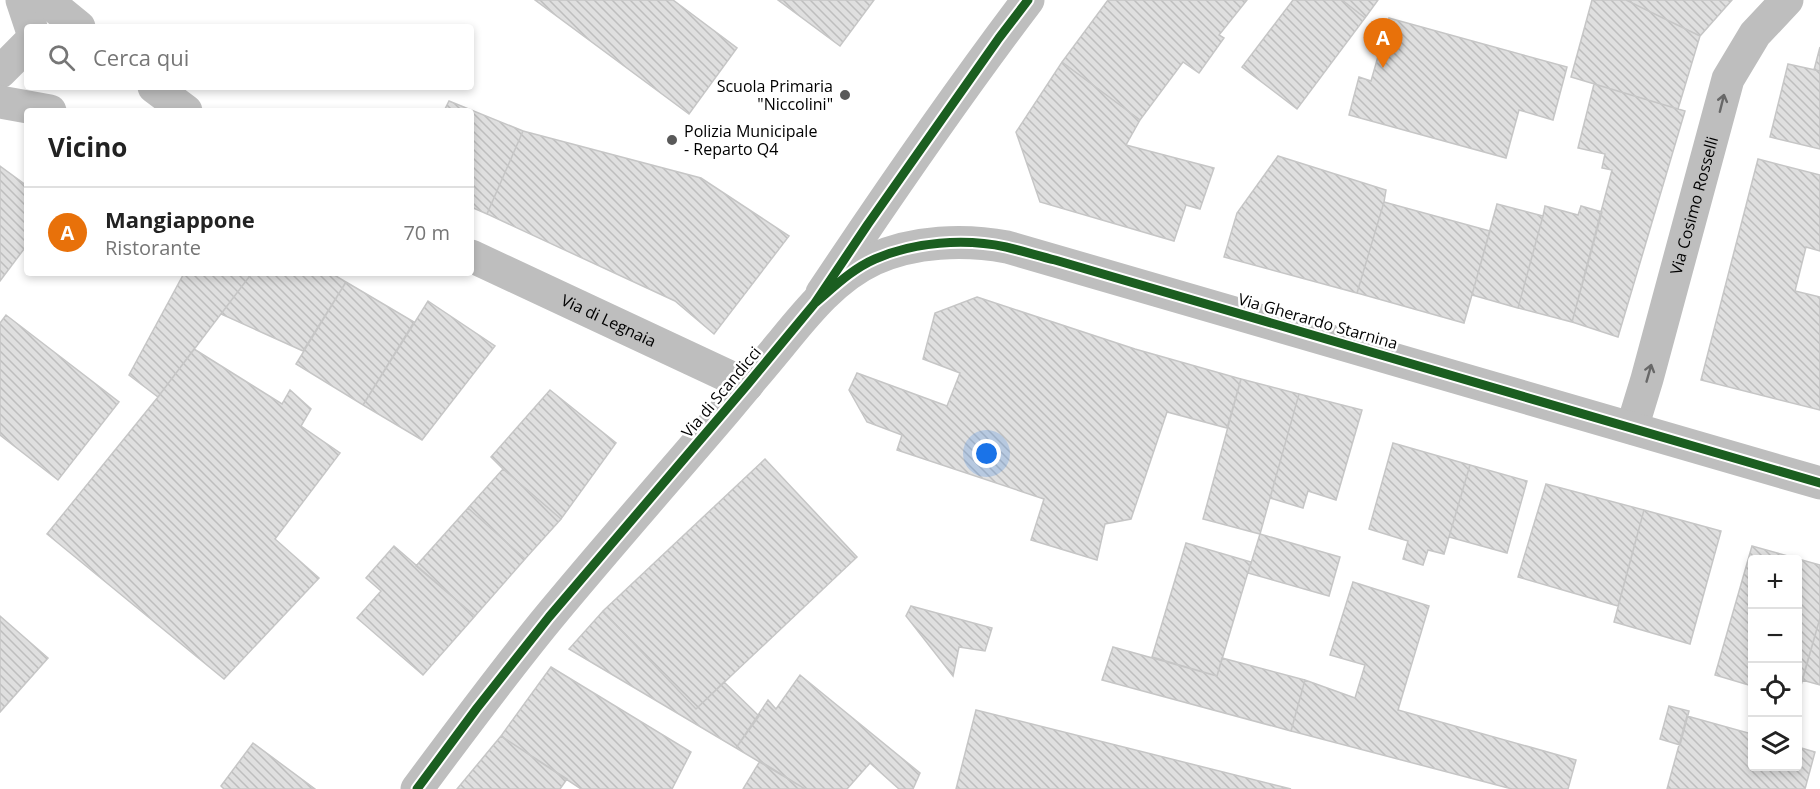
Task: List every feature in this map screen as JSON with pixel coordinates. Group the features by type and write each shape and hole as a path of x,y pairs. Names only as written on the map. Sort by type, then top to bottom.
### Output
{"street":[{"path":"22,0 30,24"},
{"path":"46,0 75,24"},
{"name":"Via di Scandicci","path":"417,789 549,617 815,303 868,224 1028,0"},
{"name":"Via Cosimo Rosselli","path":"1632,428 1728,79 1755,34 1787,0"},
{"path":"0,73 24,48"},
{"path":"0,73 24,70"},
{"path":"158,90 182,108"},
{"path":"0,102 33,108"},
{"name":"Via Gherardo Starnina","path":"815,303 850,274 873,260 897,251 965,242 993,245 1055,260 1820,483"},
{"name":"Via di Legnaia","path":"474,257 747,385"}],"building":[{"path":"535,0 673,0 737,48 689,114"},
{"path":"778,0 874,0 840,46"},
{"path":"1108,0 1247,0 1219,35 1224,38 1199,73 1183,62 1140,120 1062,62"},
{"path":"1293,0 1342,0 1365,18 1297,109 1242,67"},
{"path":"1342,0 1378,0 1365,18"},
{"path":"1592,0 1626,0 1700,36 1678,109 1571,77"},
{"path":"1626,0 1732,0 1700,36"},
{"path":"1389,18 1567,67 1553,120 1519,110 1506,158 1349,115 1359,77 1371,81"},
{"path":"1820,47 1820,71 1814,70"},
{"path":"1062,62 1140,120 1126,145 1214,168 1200,209 1186,205 1174,241 1040,202 1016,132"},
{"path":"1788,64 1820,71 1820,149 1770,137"},
{"path":"1594,84 1685,111 1618,337 1572,322 1612,170 1602,168 1605,154 1578,148"},
{"path":"449,101 466,108 446,108"},
{"path":"474,111 523,131 487,214 474,208"},
{"path":"523,131 701,178 789,236 714,334 675,301 487,214"},
{"path":"1278,156 1386,190 1357,293 1224,257 1237,213"},
{"path":"1758,159 1820,175 1820,251 1806,247 1795,291 1820,297 1820,410 1701,380"},
{"path":"0,166 24,184 24,249 0,281"},
{"path":"1384,202 1490,231 1464,323 1357,293"},
{"path":"1497,204 1543,216 1518,308 1472,295"},
{"path":"1545,206 1578,215 1581,206 1602,212 1572,322 1518,308"},
{"path":"182,276 250,276 158,397 129,375"},
{"path":"250,276 336,276 346,282 303,351 221,314"},
{"path":"346,282 414,322 363,405 296,364"},
{"path":"977,297 1135,349 1241,379 1227,428 1167,412 1131,519 1105,524 1097,560 1031,540 1044,499 897,450 902,435 867,422 849,390 857,373 947,406 960,373 923,359 935,313"},
{"path":"428,301 495,346 422,440 363,405"},
{"path":"6,315 119,402 58,480 0,435 0,323"},
{"path":"194,349 282,404 290,390 311,409 301,426 340,453 275,539 319,578 224,679 47,534"},
{"path":"1241,379 1299,394 1260,534 1203,519"},
{"path":"550,390 616,443 561,519 491,457"},
{"path":"1299,394 1362,410 1336,500 1308,491 1303,508 1270,498"},
{"path":"1393,443 1470,465 1444,554 1428,550 1423,565 1403,559 1408,541 1369,529"},
{"path":"765,459 857,557 696,709 603,611"},
{"path":"1470,465 1527,481 1507,553 1449,537"},
{"path":"503,469 561,519 525,559 468,508"},
{"path":"1546,484 1644,510 1618,606 1518,577"},
{"path":"468,508 525,559 475,616 416,566"},
{"path":"1644,510 1721,531 1690,644 1614,622"},
{"path":"1260,534 1340,557 1329,596 1248,573"},
{"path":"1186,543 1251,562 1217,676 1152,657"},
{"path":"394,546 475,616 423,675 357,618 381,591 366,578"},
{"path":"1752,546 1784,555 1749,555"},
{"path":"1748,560 1748,685 1715,675"},
{"path":"1802,560 1820,565 1820,618 1802,682"},
{"path":"1353,582 1429,606 1398,710 1576,760 1568,789 1512,789 1291,731 1305,680 1355,698 1365,665 1330,655"},
{"path":"911,606 992,628 985,651 959,647 953,676 906,616"},
{"path":"603,611 696,709 724,682 759,716 736,748 569,649"},
{"path":"0,616 48,658 0,712"},
{"path":"1820,618 1820,685 1802,680"},
{"path":"1113,647 1217,676 1222,658 1305,680 1291,731 1102,680"},
{"path":"551,667 691,752 672,789 581,789 501,736"},
{"path":"800,675 920,773 913,789 899,789 870,763 847,789 805,789 736,748 768,700 776,709"},
{"path":"1669,706 1689,711 1680,745 1660,739"},
{"path":"976,710 1291,789 956,789"},
{"path":"1687,716 1748,733 1748,771 1802,771 1802,748 1815,752 1805,789 1667,789"},
{"path":"501,736 567,779 560,789 457,789"},
{"path":"253,743 315,789 224,789 221,786"},
{"path":"760,761 805,789 743,789"}],"cycle path":[{"path":"417,789 549,617 815,303 868,224 1028,0"},
{"path":"815,303 859,268 890,253 939,243 990,244 1055,260 1820,483"}],"place":[{"name":"Mangiappone","path":"1383,68"},
{"name":"Scuola Primaria \"Niccolini\"","path":"845,95"},
{"name":"Polizia Municipale - Reparto Q4","path":"672,140"}]}
